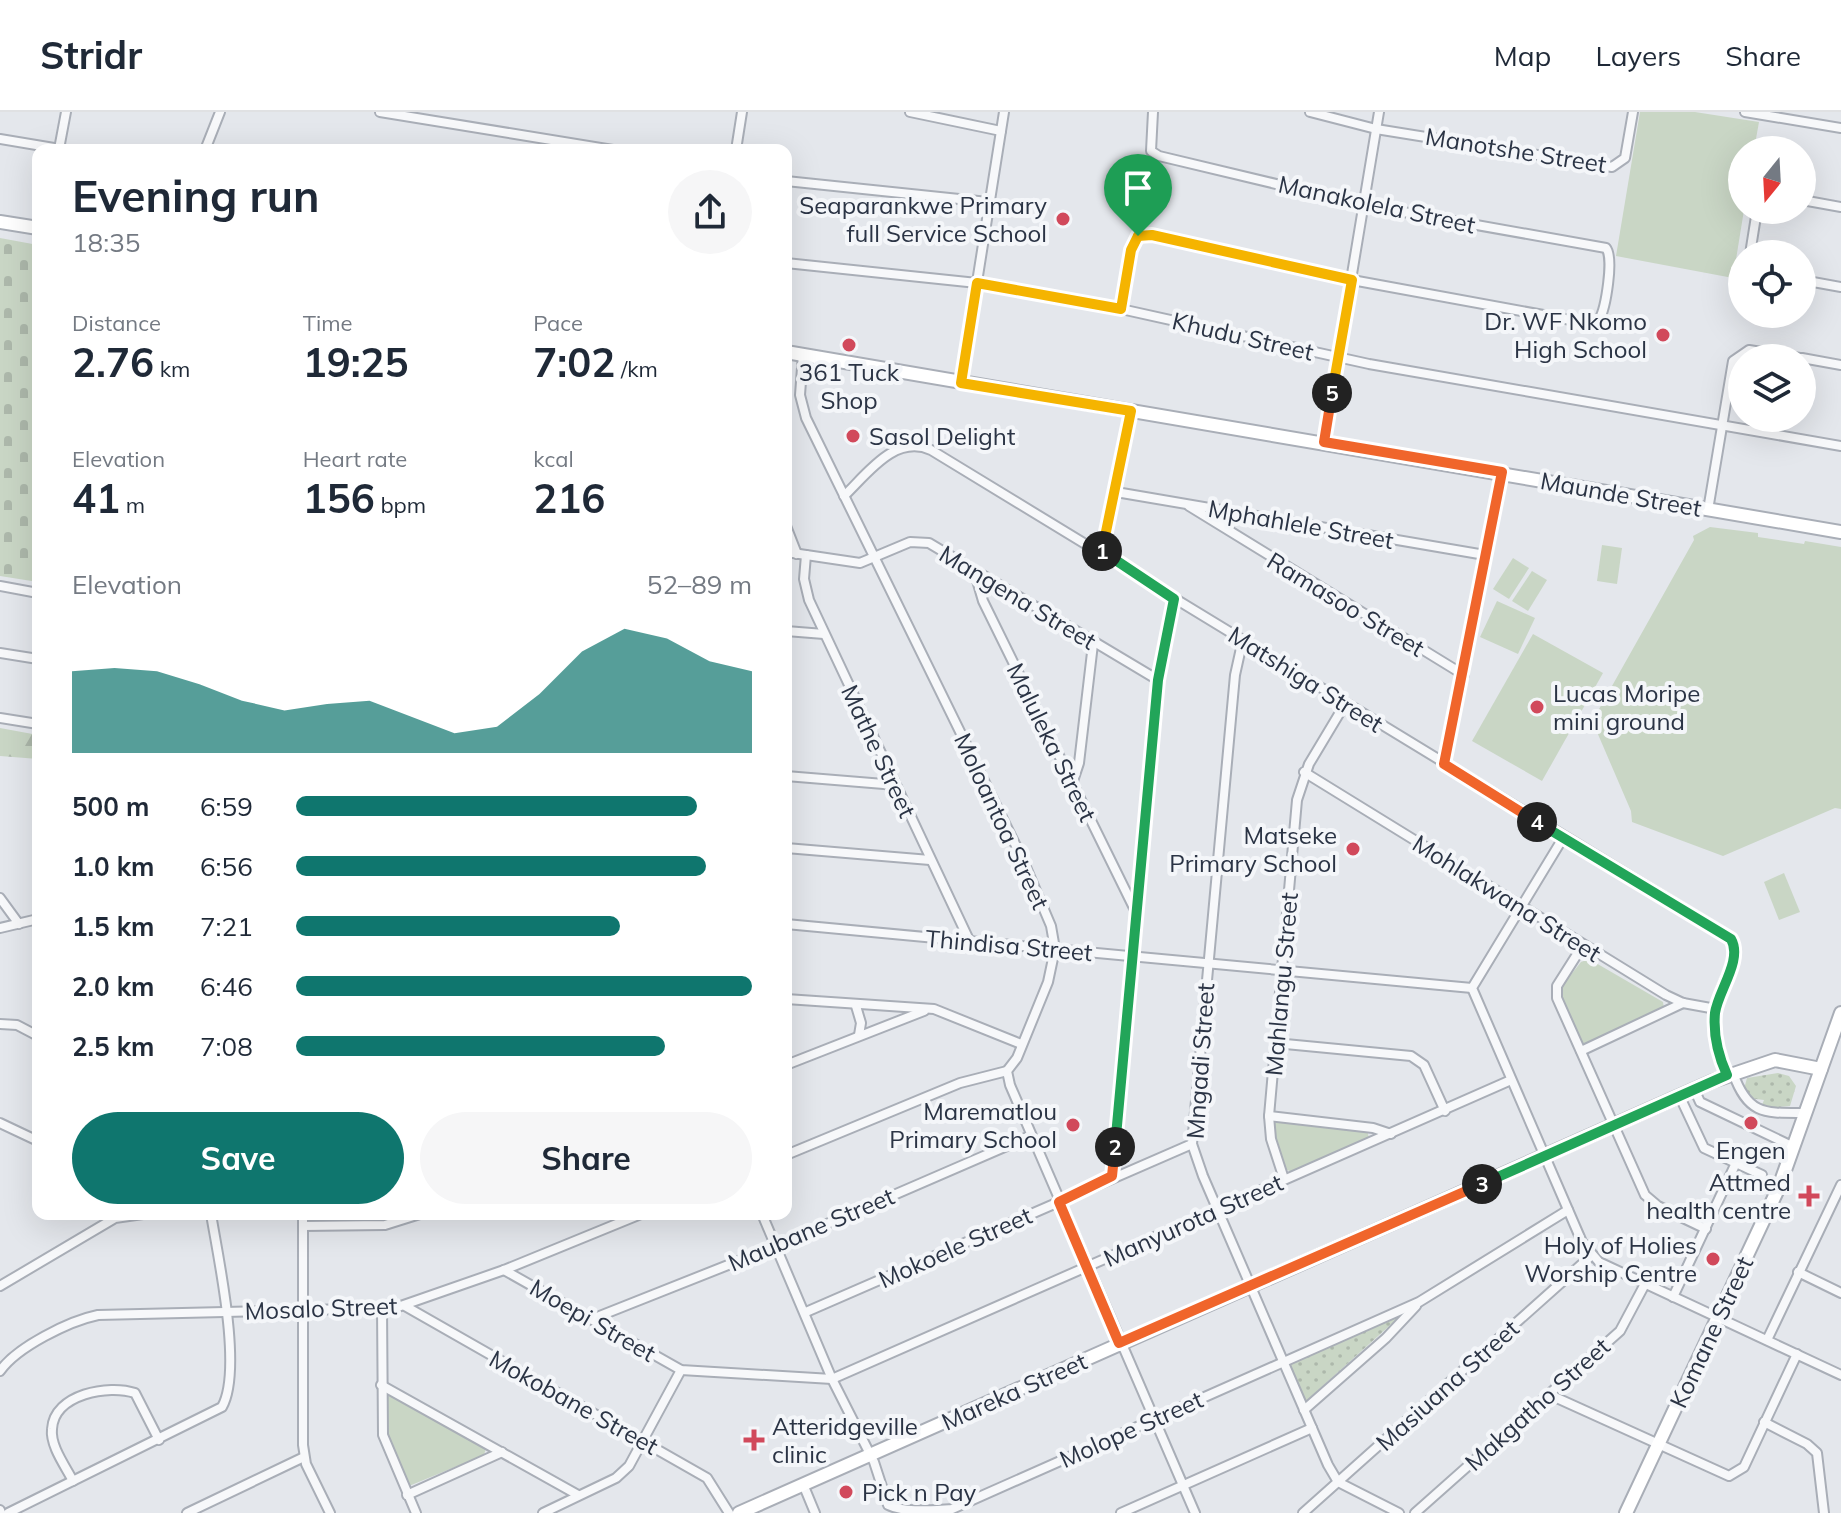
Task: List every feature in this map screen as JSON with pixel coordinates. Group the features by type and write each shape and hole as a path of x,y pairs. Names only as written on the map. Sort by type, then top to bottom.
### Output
{"street":[{"path":"60,144 66,112"},
{"path":"207,144 220,112"},
{"path":"380,112 576,144"},
{"path":"737,144 742,112"},
{"path":"910,112 1001,131"},
{"path":"961,383 1004,112"},
{"name":"Manakolela Street","path":"1153,112 1149,144 1151,151 1159,156 1364,205 1602,247 1610,253 1601,317 1587,323 1352,280"},
{"name":"Manotshe Street","path":"1310,112 1376,129 1612,167 1625,158 1633,112"},
{"path":"1324,442 1379,112"},
{"path":"1745,112 1841,128"},
{"path":"0,139 32,144"},
{"path":"792,182 988,202"},
{"path":"1816,203 1841,207"},
{"path":"0,222 32,227"},
{"path":"1121,309 1133,244 1142,235 1352,280"},
{"name":"Khudu Street","path":"792,264 977,283 1121,309 1338,357 1841,446"},
{"path":"1816,283 1841,287"},
{"name":"Maunde Street","path":"792,353 1841,532"},
{"name":"Moloantoa Street","path":"803,354 801,405 1035,885 1051,926 1055,949 1048,982 1007,1071"},
{"path":"1816,361 1841,365"},
{"path":"1708,510 1728,385"},
{"path":"1102,552 1131,411"},
{"name":"Matshiga Street","path":"844,496 898,448 917,444 1102,552 1563,838 1727,935 1735,950 1716,1009"},
{"path":"1444,764 1502,472"},
{"name":"Mphahlele Street","path":"1116,492 1485,555"},
{"name":"Ramasoo Street","path":"1188,505 1464,675"},
{"path":"792,537 801,554"},
{"name":"Mangena Street","path":"875,559 910,542 922,541 1158,680"},
{"path":"792,553 849,562 875,559"},
{"name":"Mathe Street","path":"801,554 806,593 970,942"},
{"name":"Maluleka Street","path":"974,570 979,593 1136,912"},
{"path":"0,586 32,592"},
{"path":"1112,1176 1158,680 1174,599"},
{"path":"792,631 824,634"},
{"name":"Mngadi Street","path":"1243,639 1235,675 1192,1144 1282,1361 1338,1482"},
{"path":"1072,784 1079,763 1093,644"},
{"path":"0,653 32,658"},
{"name":"Mahlangu Street","path":"1284,1179 1271,1139 1269,1116 1297,800 1304,772 1345,704"},
{"path":"0,718 32,723"},
{"name":"Mohlakwana Street","path":"1304,772 1520,908 1683,1003 1716,1009"},
{"path":"792,776 896,785"},
{"path":"1563,838 1472,988 1591,1256 1841,1375"},
{"path":"792,848 930,860"},
{"path":"0,898 19,924"},
{"path":"0,928 32,921"},
{"name":"Thindisa Street","path":"792,925 1472,988"},
{"path":"1583,945 1555,990 1613,1126 1651,1201 1706,1229"},
{"path":"792,1000 929,1009 1021,1044"},
{"path":"1581,1051 1683,1003"},
{"path":"856,1006 859,1035"},
{"path":"792,1063 929,1009"},
{"path":"1716,1009 1716,1044 1742,1097 1750,1105 1778,1113 1805,1113"},
{"name":"Komane Street","path":"1626,1513 1779,1187 1841,1013"},
{"path":"0,1024 17,1025 32,1033"},
{"path":"1275,1043 1411,1056 1424,1065 1445,1111"},
{"name":"Mareka Street","path":"739,1513 1730,1074 1775,1060 1821,1069"},
{"path":"792,1153 960,1083 1007,1071 1030,1136 1195,1513"},
{"name":"Manyurota Street","path":"832,1379 1511,1080"},
{"path":"1695,1091 1700,1102 1794,1147"},
{"path":"1680,1097 1699,1143 1735,1165 1762,1175"},
{"path":"1269,1116 1373,1128 1391,1134"},
{"path":"0,1123 32,1138"},
{"name":"Maubane Street","path":"592,1319 776,1246 1030,1136"},
{"name":"Mokoele Street","path":"806,1312 1112,1176 1192,1144"},
{"path":"1673,1297 1735,1165"},
{"path":"1767,1340 1841,1185"},
{"name":"Molope Street","path":"870,1455 890,1508 905,1512 952,1511 1152,1418 1419,1302 1568,1210"},
{"path":"0,1286 114,1220"},
{"path":"8,1513 215,1413 226,1399 227,1312 212,1220"},
{"path":"303,1220 304,1457 330,1513"},
{"path":"303,1226 385,1225 401,1220"},
{"name":"Mosalo Street","path":"0,1371 11,1359 36,1343 87,1318 405,1306 626,1220"},
{"path":"765,1220 832,1379 870,1455"},
{"name":"Masiuana Street","path":"1303,1513 1591,1256"},
{"name":"Moepi Street","path":"504,1270 681,1370"},
{"path":"1798,1272 1841,1293"},
{"name":"Makgatho Street","path":"1415,1513 1624,1327 1645,1284"},
{"name":"Molope Street","path":"1304,1410 1386,1338 1419,1302"},
{"name":"Mokobane Street","path":"405,1306 707,1478 729,1513"},
{"path":"382,1308 384,1442 416,1513"},
{"path":"1548,1394 1729,1476 1744,1467 1797,1354"},
{"path":"543,1513 623,1472 645,1440 681,1370 832,1379"},
{"path":"381,1385 578,1495"},
{"path":"73,1481 53,1441 52,1429 59,1412 92,1392 108,1388 135,1393 159,1440"},
{"path":"1764,1422 1807,1444 1817,1453 1824,1513"},
{"path":"1121,1513 1312,1428"},
{"path":"407,1495 502,1452"},
{"path":"187,1513 304,1457"},
{"path":"1338,1482 1399,1513"},
{"path":"803,1484 815,1513"}],"green space":[{"path":"1640,112 1695,112 1759,122 1756,136 1728,136 1728,224 1742,224 1739,240 1728,240 1728,277 1616,256"},
{"path":"0,238 32,244 32,581 0,576"},
{"path":"1710,527 1758,533 1758,537 1841,547 1841,809 1835,808 1723,856 1632,822 1631,811 1594,725 1594,718 1694,540 1693,536"},
{"path":"1602,545 1622,548 1617,584 1597,581"},
{"path":"1513,558 1529,568 1509,599 1493,589"},
{"path":"1532,571 1547,580 1528,611 1512,601"},
{"path":"1497,601 1535,618 1518,654 1480,637"},
{"name":"Lucas Moripe mini ground","path":"1533,634 1603,673 1542,781 1472,741"},
{"path":"0,728 32,734 32,759 0,756"},
{"path":"1784,873 1800,912 1779,920 1764,882"},
{"path":"1589,959 1663,1002 1664,1008 1589,1045 1580,1042 1558,991 1581,962"},
{"path":"1778,1073 1789,1076 1796,1086 1790,1106 1768,1108 1762,1105 1764,1100 1748,1098 1744,1089 1747,1078"},
{"path":"1273,1119 1367,1130 1369,1138 1293,1172 1284,1169 1271,1132"},
{"path":"1395,1316 1397,1319 1306,1401 1289,1364"},
{"path":"387,1394 486,1448 484,1455 409,1486 385,1434"}],"place":[{"name":"Seaparankwe Primary full Service School","path":"1063,219"},
{"name":"Dr. WF Nkomo High School","path":"1663,335"},
{"name":"361 Tuck Shop","path":"849,345"},
{"name":"Sasol Delight","path":"853,436"},
{"name":"Lucas Moripe mini ground","path":"1537,707"},
{"name":"Matseke Primary School","path":"1353,849"},
{"name":"Engen","path":"1751,1123"},
{"name":"Marematlou Primary School","path":"1073,1125"},
{"name":"Attmed health centre","path":"1809,1196"},
{"name":"Holy of Holies Worship Centre","path":"1713,1259"},
{"name":"Atteridgeville clinic","path":"754,1440"},
{"name":"Pick n Pay","path":"846,1492"}],"route":[{"path":"1152,235 1352,280 1324,442 1502,472 1444,764 1727,935 1735,950 1717,1002 1715,1022 1716,1044 1727,1075 1119,1343 1059,1202 1112,1176 1158,680 1165,628 1174,599 1102,552 1131,411 961,383 977,283 1121,309 1131,250 1138,236 1152,235"}]}
